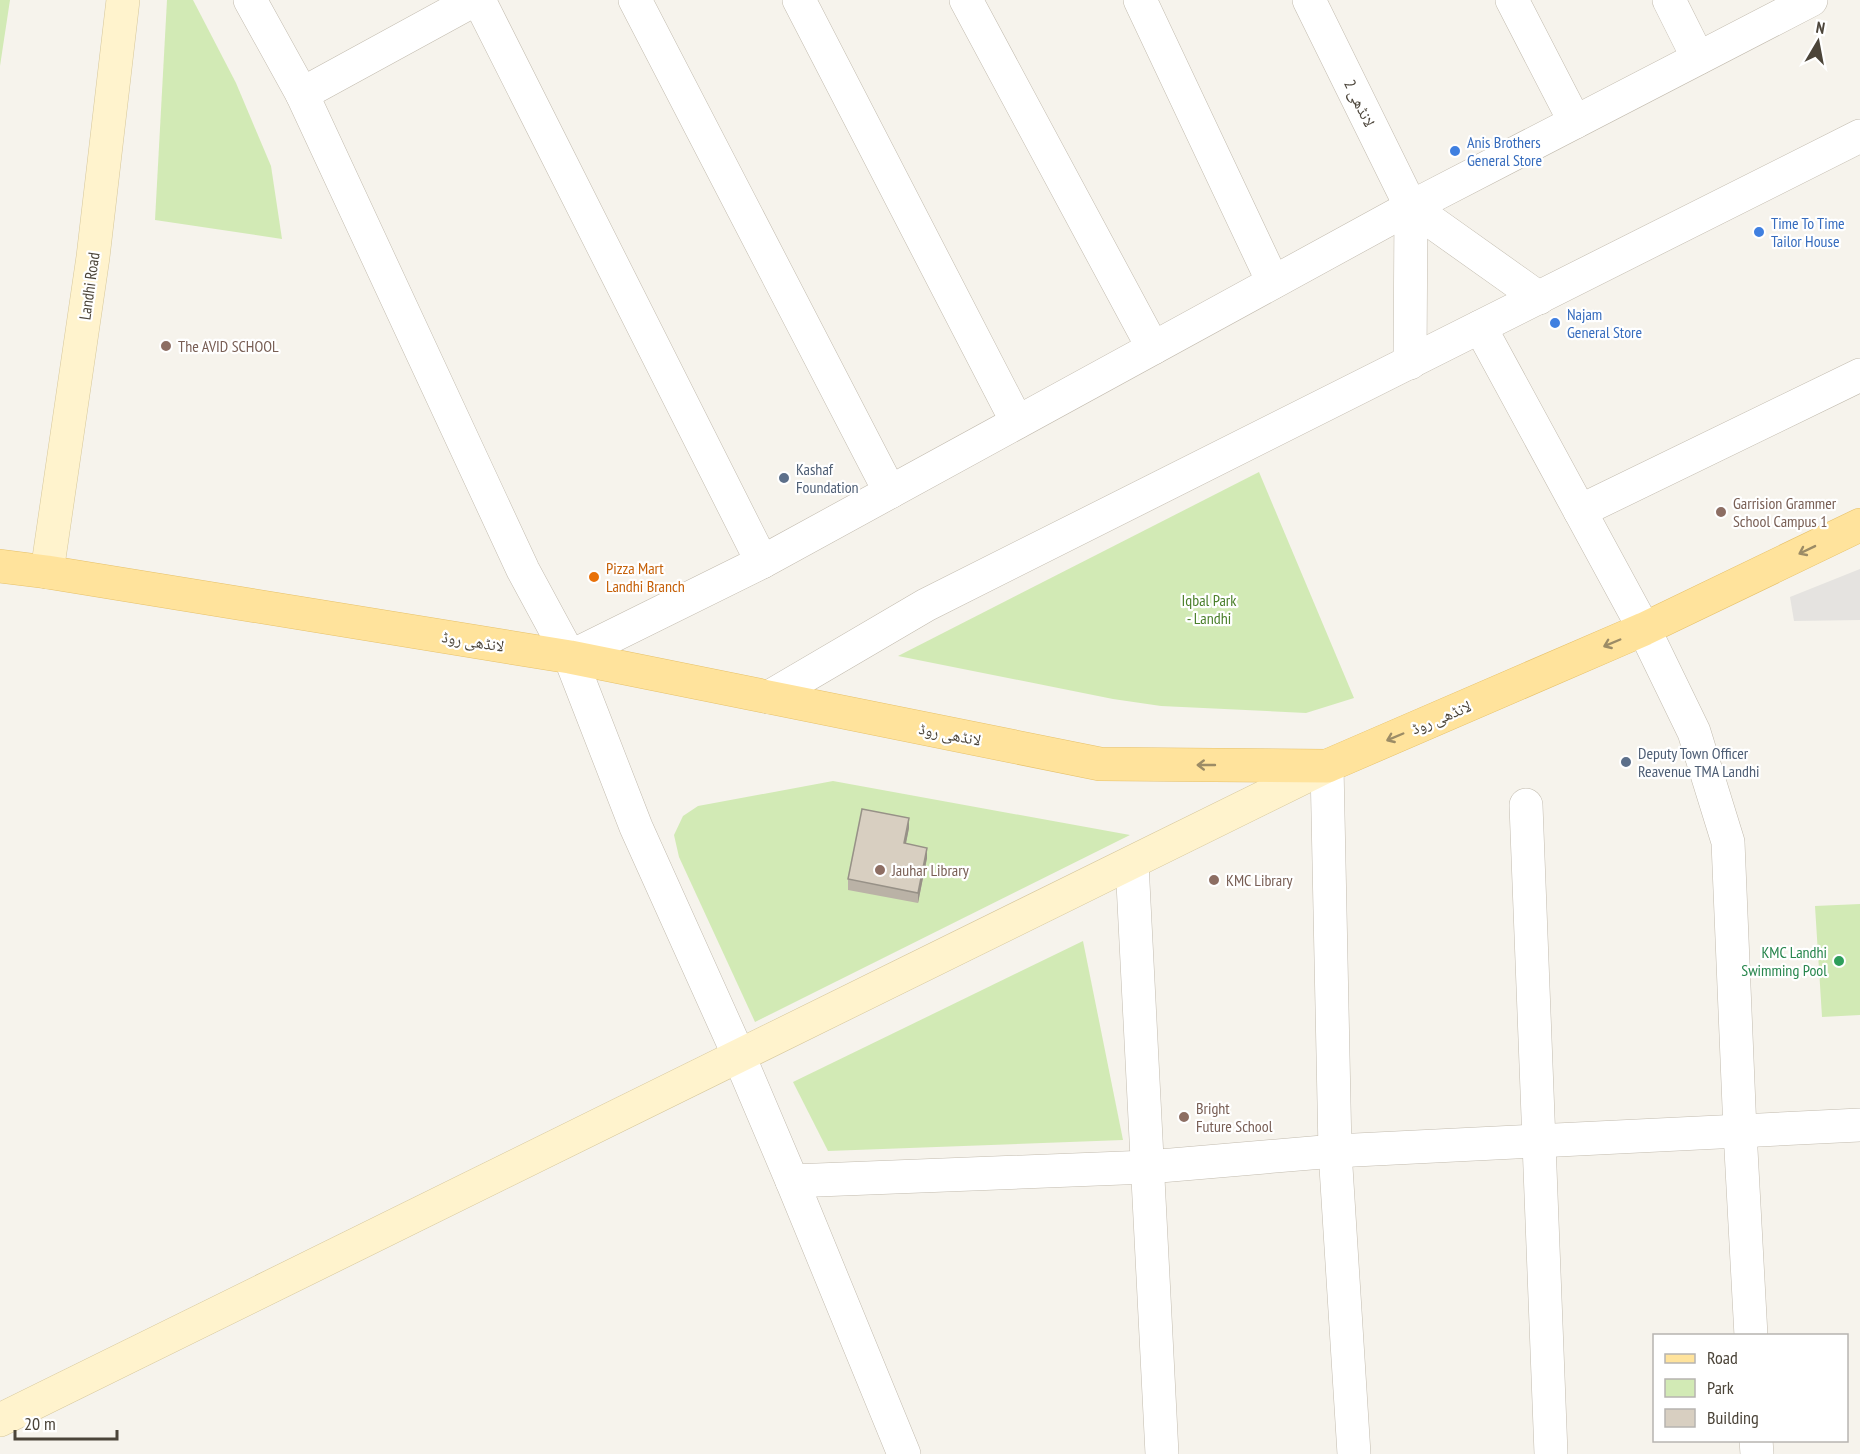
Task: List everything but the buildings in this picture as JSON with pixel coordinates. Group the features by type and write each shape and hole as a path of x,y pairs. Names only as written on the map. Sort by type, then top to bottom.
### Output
{"main road":[{"name":"لانڈھی روڈ","path":"0,566 570,657 1100,764 1327,766 1644,630 1860,525"}],"street":[{"name":"Landhi Road","path":"47,572 93,256 123,0"},
{"path":"250,0 302,94 523,570 570,657 636,827 739,1056 904,1454"},
{"path":"302,94 474,0"},
{"path":"479,0 762,562"},
{"path":"635,0 890,492"},
{"path":"799,0 1017,422"},
{"path":"966,0 1153,348"},
{"path":"1140,0 1273,282"},
{"name":"لانڈھی 2","path":"1309,0 1411,207"},
{"path":"1512,0 1575,122"},
{"path":"1669,0 1698,58"},
{"path":"570,657 762,562 1411,207 1811,0"},
{"path":"769,697 926,605 1860,136"},
{"path":"1411,207 1539,298"},
{"path":"1410,363 1411,207"},
{"path":"1480,327 1644,630 1694,732 1728,842 1750,1334"},
{"path":"1580,511 1860,375"},
{"path":"0,1420 1327,766 1335,1151 1354,1454"},
{"path":"1526,805 1551,1454"},
{"path":"1132,862 1162,1454"},
{"path":"792,1181 1148,1167 1335,1151 1860,1125"}],"green space":[{"path":"0,0 10,0 0,66"},
{"path":"167,0 193,0 236,83 271,166 282,239 155,220"},
{"name":"Iqbal Park - Landhi","path":"1259,472 1354,698 1306,713 1161,706 1113,699 898,656"},
{"path":"833,781 1130,835 755,1022 679,857 674,835 683,816 698,806"},
{"name":"KMC Landhi Swimming Pool","path":"1860,904 1860,1015 1822,1017 1815,906"},
{"path":"1083,941 1123,1140 828,1151 793,1082"}],"shaded area":[{"path":"1860,569 1860,620 1794,621 1790,597"}],"place":[{"name":"Anis Brothers General Store","path":"1455,151"},
{"name":"Time To Time Tailor House","path":"1759,232"},
{"name":"Najam General Store","path":"1555,323"},
{"name":"The AVID SCHOOL","path":"166,346"},
{"name":"Kashaf Foundation","path":"784,478"},
{"name":"Garrision Grammer School Campus 1","path":"1721,512"},
{"name":"Pizza Mart Landhi Branch","path":"594,577"},
{"name":"Deputy Town Officer Reavenue TMA Landhi","path":"1626,762"},
{"name":"Jauhar Library","path":"880,870"},
{"name":"KMC Library","path":"1214,880"},
{"name":"KMC Landhi Swimming Pool","path":"1839,961"},
{"name":"Bright Future School","path":"1184,1117"}]}
